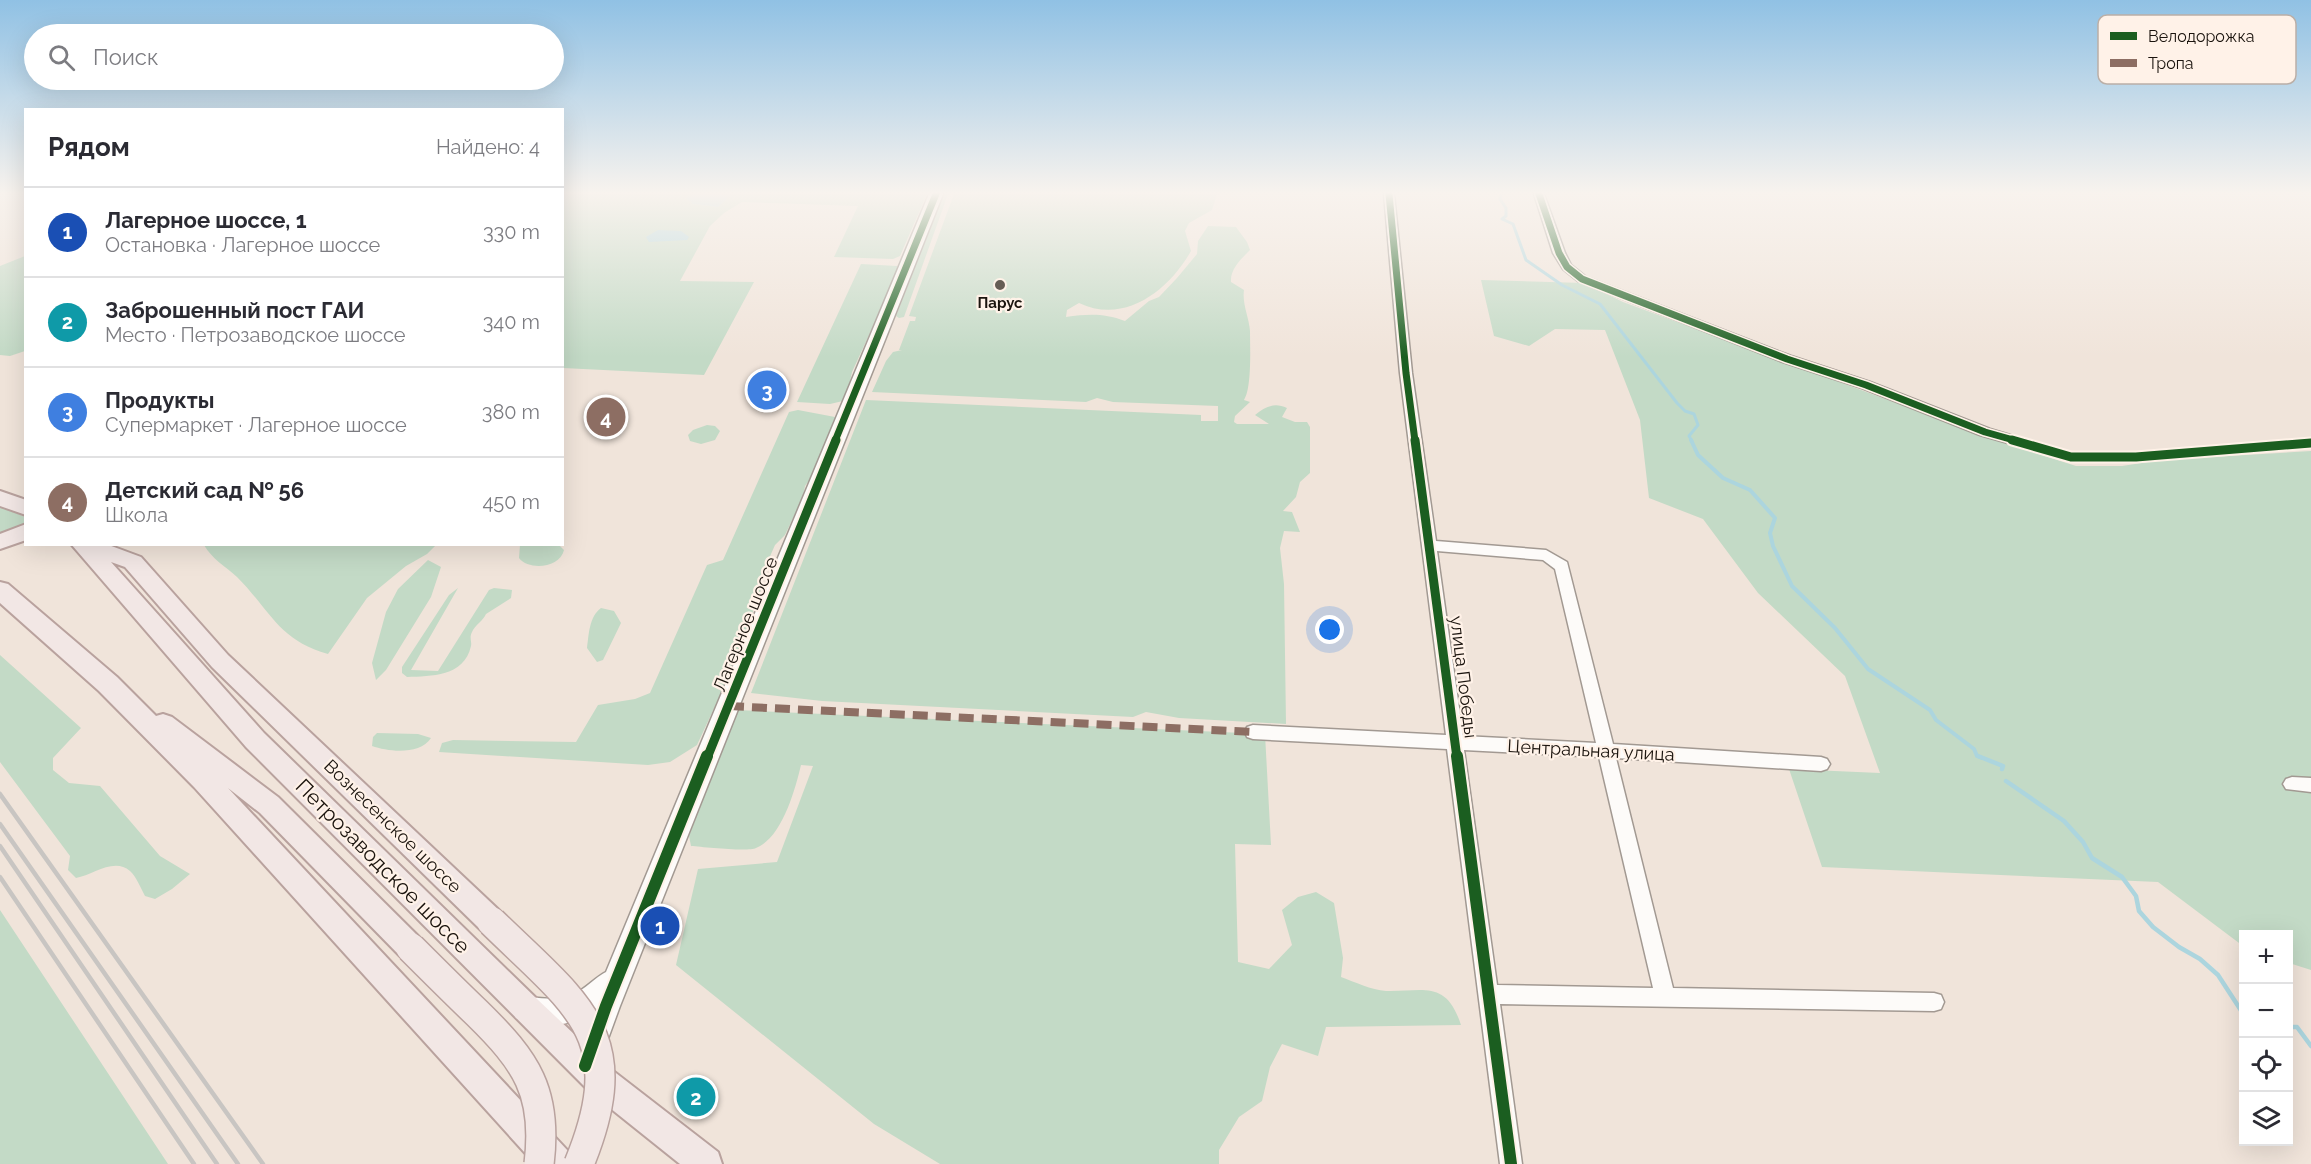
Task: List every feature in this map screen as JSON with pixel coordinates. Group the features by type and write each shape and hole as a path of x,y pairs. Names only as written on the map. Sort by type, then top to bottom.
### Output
{"main road":[{"path":"0,498 24,507"},
{"path":"0,542 24,532"},
{"name":"Петрозаводское шоссе","path":"85,546 255,740 585,1066 706,1164"},
{"name":"Вознесенское шоссе","path":"89,546 133,562 220,661 492,922 565,996 590,1027 600,1082 592,1130 579,1164"},
{"path":"0,590 108,684 203,779 557,1164"},
{"path":"108,684 242,782 269,805 514,1050 528,1072 537,1095 541,1119 539,1164"}],"street":[{"name":"Лагерное шоссе","path":"585,1066 618,977 914,248"},
{"name":"улица Победы","path":"1394,248 1406,373 1431,546 1511,1164"},
{"path":"1557,248 1567,267 1582,279 1776,355 1866,385 1984,432 2071,458 2176,455 2311,442"},
{"path":"1431,546 1546,555 1562,566 1665,997"},
{"name":"Центральная улица","path":"1253,732 1605,750 1821,764"},
{"path":"2292,784 2311,785"},
{"name":"Лагерное шоссе","path":"526,1009 540,1013 557,1013 574,1009 591,1001 618,977"},
{"path":"1488,994 1934,1002"}],"green space":[{"path":"564,248 698,248 680,281 754,282 704,375 564,368"},
{"path":"838,248 903,248 900,256 893,259 834,257"},
{"path":"923,248 929,248 904,317 896,316"},
{"path":"934,248 1190,248 1191,251 1171,279 1144,300 1113,310 1096,309 1079,303 1067,310 1066,317 1096,315 1125,321 1149,301 1159,297 1197,254 1197,248 1249,248 1231,277 1231,282 1244,290 1250,331 1249,377 1244,400 1250,402 1235,416 1234,422 1237,424 1269,424 1255,415 1266,408 1278,405 1287,408 1282,417 1295,422 1307,422 1310,427 1310,473 1300,482 1296,497 1283,511 1292,512 1300,532 1284,531 1280,548 1284,584 1286,724 1179,718 1146,712 1133,717 822,701 751,693 866,400 1201,415 1201,421 1218,421 1218,406 1113,402 1097,398 1086,402 872,392 886,361 893,352 902,350 899,350 910,321 915,321 916,317 909,316"},
{"path":"24,256 24,351 10,356 0,355 0,266"},
{"path":"861,264 897,266 899,270 852,372 847,395 843,401 830,404 797,402"},
{"path":"1481,280 1584,283 1623,302 2004,443 2076,466 2122,466 2161,460 2311,451 2311,970 2293,964 2293,930 2239,930 2239,943 2158,882 1822,867 1789,769 1880,773 1845,676 1758,593 1703,519 1649,498 1640,420 1605,330 1555,329 1529,346 1494,336"},
{"path":"798,410 835,417 813,475 805,486 803,497 785,535 775,545 764,570 760,593 730,674 697,745 670,762 648,765 439,752 442,743 453,740 576,742 598,705 635,699 650,693 707,565 723,560 789,412"},
{"path":"707,425 715,426 720,431 715,440 701,444 690,441 688,435 693,430"},
{"path":"0,506 24,517 24,528 0,538"},
{"path":"205,546 435,546 367,598 328,654 297,641 286,632 249,589"},
{"path":"520,546 560,546 564,550 557,561 544,566 530,565 519,558"},
{"path":"428,560 441,567 431,597 386,670 376,680 372,663 386,612 398,589"},
{"path":"458,588 411,670 438,671 489,590 494,588 512,590 511,598 486,614 473,630 471,646 461,664 445,673 407,677 402,673 402,667 449,595"},
{"path":"601,608 614,611 621,623 603,660 597,662 587,648 592,621"},
{"path":"0,655 81,728 53,758 53,770 69,783 100,786 160,856 190,874 172,889 155,899 145,896 132,873 124,867 110,866 76,878 68,870 70,856 0,762"},
{"path":"737,710 1265,734 1271,845 1235,844 1238,962 1269,969 1292,945 1282,910 1298,897 1316,892 1334,903 1343,958 1341,977 1380,990 1422,990 1440,994 1455,1010 1461,1025 1326,1027 1318,1056 1282,1044 1270,1067 1262,1101 1239,1117 1219,1150 1219,1164 940,1164 874,1124 676,965 698,869 777,862 813,766 801,765 786,812 765,843 756,848 744,850 691,846 689,836"},
{"path":"377,733 418,734 431,738 412,750 395,751 372,746 373,737"},
{"path":"0,910 168,1164 0,1164"}],"building":[{"path":"695,1082 711,1093 696,1112 680,1101"}],"waterway":[{"path":"1522,248 1526,260 1562,285 1600,304 1677,403 1685,411 1694,414 1698,425 1689,436 1692,441"},
{"path":"1691,440 1698,455 1723,478 1750,490 1775,518 1770,533 1773,546 1792,586 1835,628 1868,669 1930,710 1936,720 1974,749 1977,756 1982,758"},
{"path":"1978,756 2003,766 2002,769"},
{"path":"2006,781 2064,821 2083,842 2092,858 2122,877 2136,896 2139,911 2153,927 2179,947 2200,959 2218,975 2239,1007"},
{"path":"2293,1027 2297,1027 2311,1046"}],"railway":[{"path":"0,794 263,1164"},
{"path":"0,824 238,1164"},
{"path":"0,846 217,1164"},
{"path":"0,877 194,1164"}],"marked path":[{"path":"729,706 1253,732"}],"cycle path":[{"path":"585,1066 606,1006 914,248"},
{"path":"1394,248 1406,373 1511,1164"},
{"path":"1557,248 1567,267 1582,279 1787,359 1866,385 1985,432 2071,457 2136,457 2311,443"}],"place":[{"name":"Парус","path":"1000,285"},
{"name":"Продукты","path":"767,390"},
{"name":"Детский сад № 56","path":"606,417"},
{"name":"Лагерное шоссе, 1","path":"660,926"},
{"name":"Заброшенный пост ГАИ","path":"696,1097"}]}
